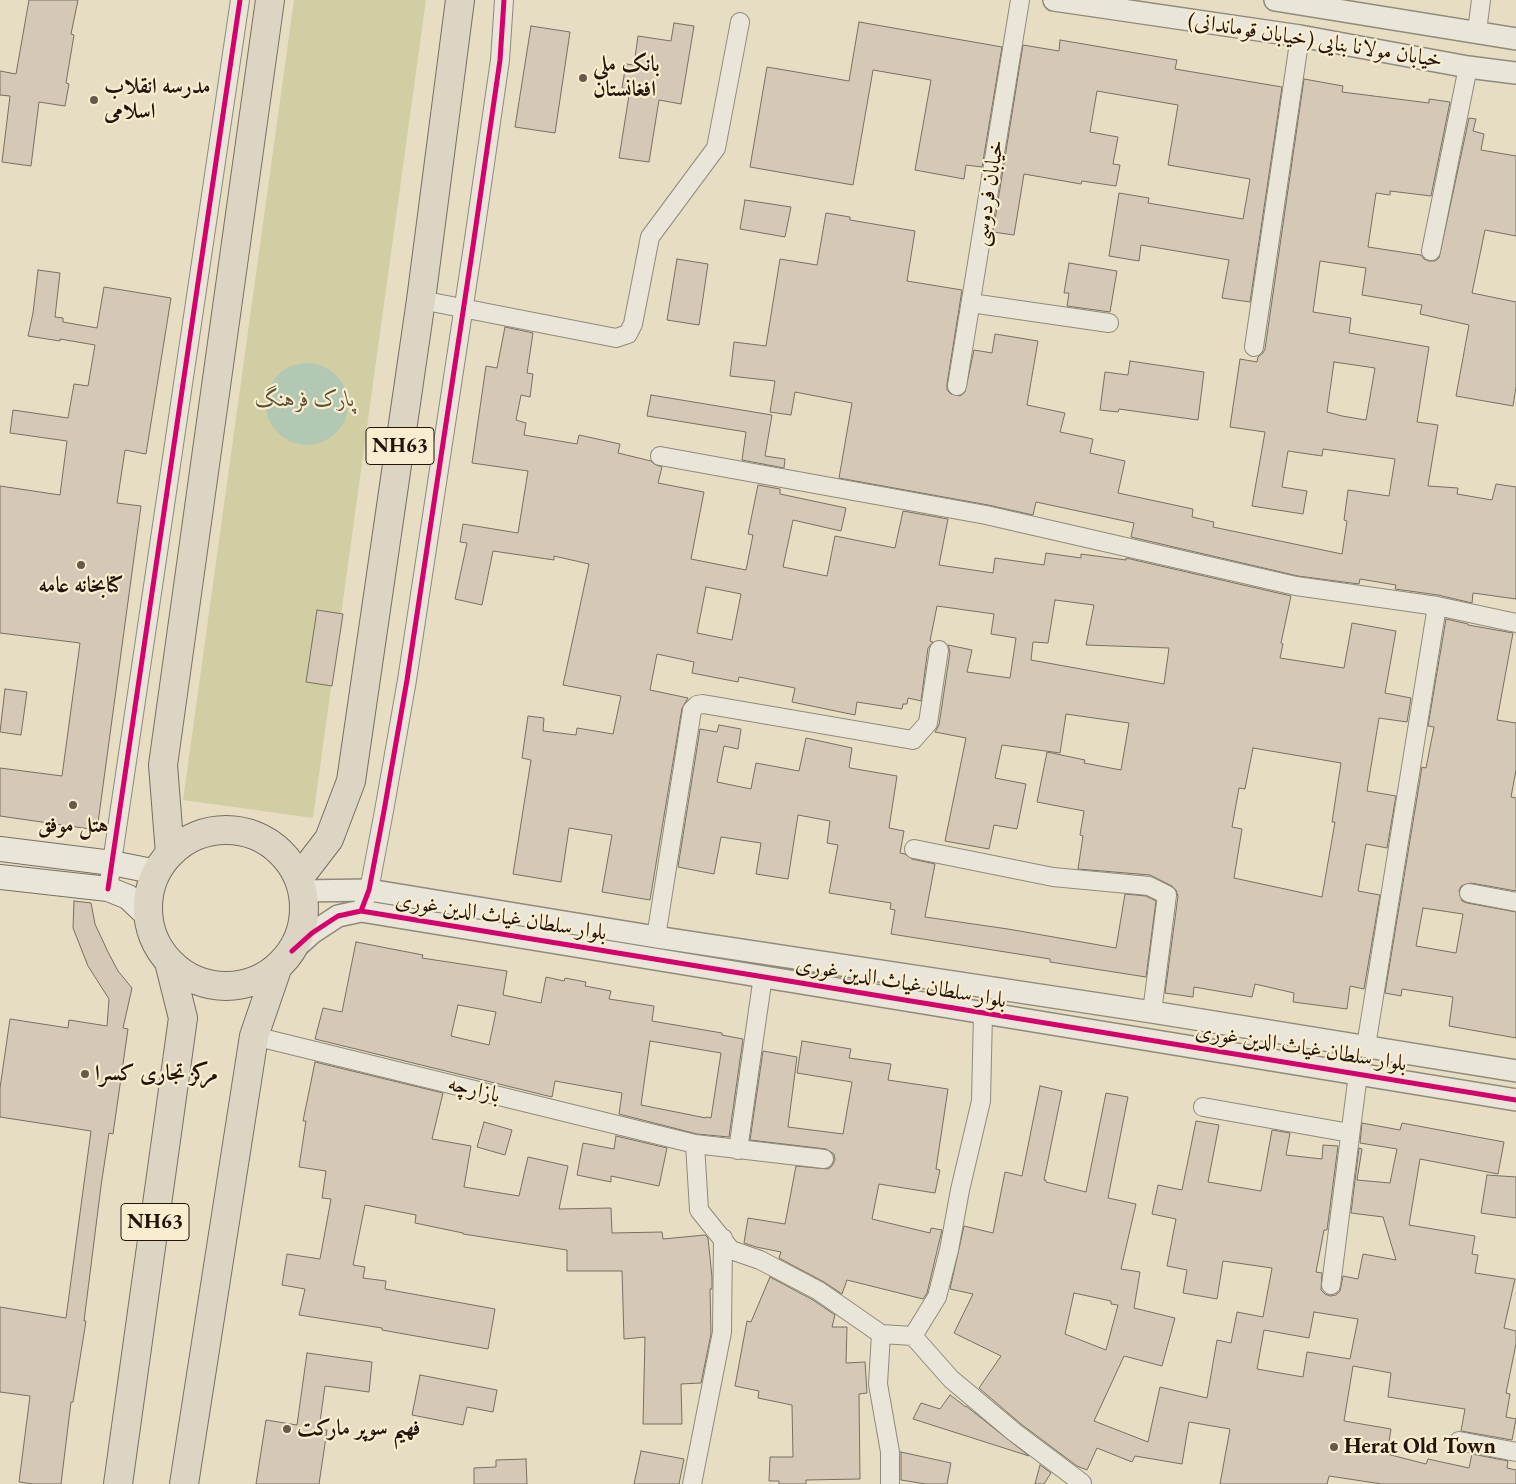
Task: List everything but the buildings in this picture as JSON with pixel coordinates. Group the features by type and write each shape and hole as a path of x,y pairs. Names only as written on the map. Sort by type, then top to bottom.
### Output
{"highway":[{"path":"163,863 190,838 215,830 241,831 265,840 285,856 300,885 305,912 301,932 285,960 256,981 234,987 210,985 187,977 169,962 154,937 148,916 150,893 163,863 164,765 270,0"},
{"name":"NH63","path":"300,885 328,839 351,781 421,300 460,0"},
{"name":"NH63","path":"184,1484 254,1036 285,960"},
{"name":"NH63","path":"118,1484 183,1018 169,962"}],"main road":[{"path":"0,849 112,864 163,863"},
{"path":"0,877 108,889 128,897 148,916 154,937"}],"street":[{"path":"108,889 240,0"},
{"path":"360,911 369,890 407,680 500,60 504,0"},
{"name":"خیابان فردوسی","path":"957,386 1020,0"},
{"name":"خیابان مولانا بنایی (خیابان قوماندانی)","path":"1054,0 1300,36 1516,74"},
{"name":"خیابان مولانا بنایی (خیابان قوماندانی)","path":"1275,0 1477,31 1516,39"},
{"path":"1477,31 1481,0"},
{"path":"421,300 616,338 628,334 633,324 650,237 716,148 740,22"},
{"path":"1254,347 1300,36"},
{"path":"1431,250 1468,67"},
{"path":"971,303 1108,323"},
{"path":"660,456 986,514 1296,586 1437,606 1516,622"},
{"path":"1366,1046 1437,606"},
{"path":"656,937 692,710 697,705 703,704 913,740 928,723 939,650"},
{"path":"914,849 1053,877 1149,886 1166,895 1152,1012"},
{"path":"300,885 369,890 656,937 1152,1012 1516,1071"},
{"path":"1469,893 1516,901"},
{"name":"بلوار سلطان غیاث الدین غوری","path":"285,960 312,932 338,916 360,911 1516,1100"},
{"path":"738,1150 763,976"},
{"path":"913,1336 937,1297 981,1101 982,1013"},
{"name":"بازارچه","path":"254,1036 695,1144 824,1159"},
{"path":"1331,1285 1358,1074"},
{"path":"1203,1107 1350,1133"},
{"path":"695,1144 699,1210 731,1250 760,1260 819,1291 881,1334 913,1336 951,1379 1014,1432 1082,1483"},
{"path":"692,1484 722,1332 723,1238"},
{"path":"881,1334 878,1384 890,1452 890,1484"},
{"path":"1459,1441 1516,1452"}],"green space":[{"name":"پارک فرهنگ","path":"294,0 426,0 313,818 183,800"}],"shaded area":[{"path":"307,363 323,367 336,375 344,388 348,404 344,420 336,433 323,441 307,445 291,441 278,433 270,420 266,404 270,388 278,375 291,367"}],"cycle path":[{"path":"108,889 240,0"},
{"path":"361,911 369,890 407,680 500,60 504,0"},
{"path":"292,951 312,933 338,916 361,911 1516,1100"}],"place":[{"name":"بانک ملی افغانستان","path":"583,78"},
{"name":"مدرسه انقلاب اسلامی","path":"94,100"},
{"name":"کتابخانه عامه","path":"81,565"},
{"name":"هتل موفق","path":"73,805"},
{"name":"مرکز تجاری کسرا","path":"85,1074"},
{"name":"فهیم سوپر مارکت","path":"287,1429"},
{"name":"Herat Old Town","path":"1334,1447"}]}
